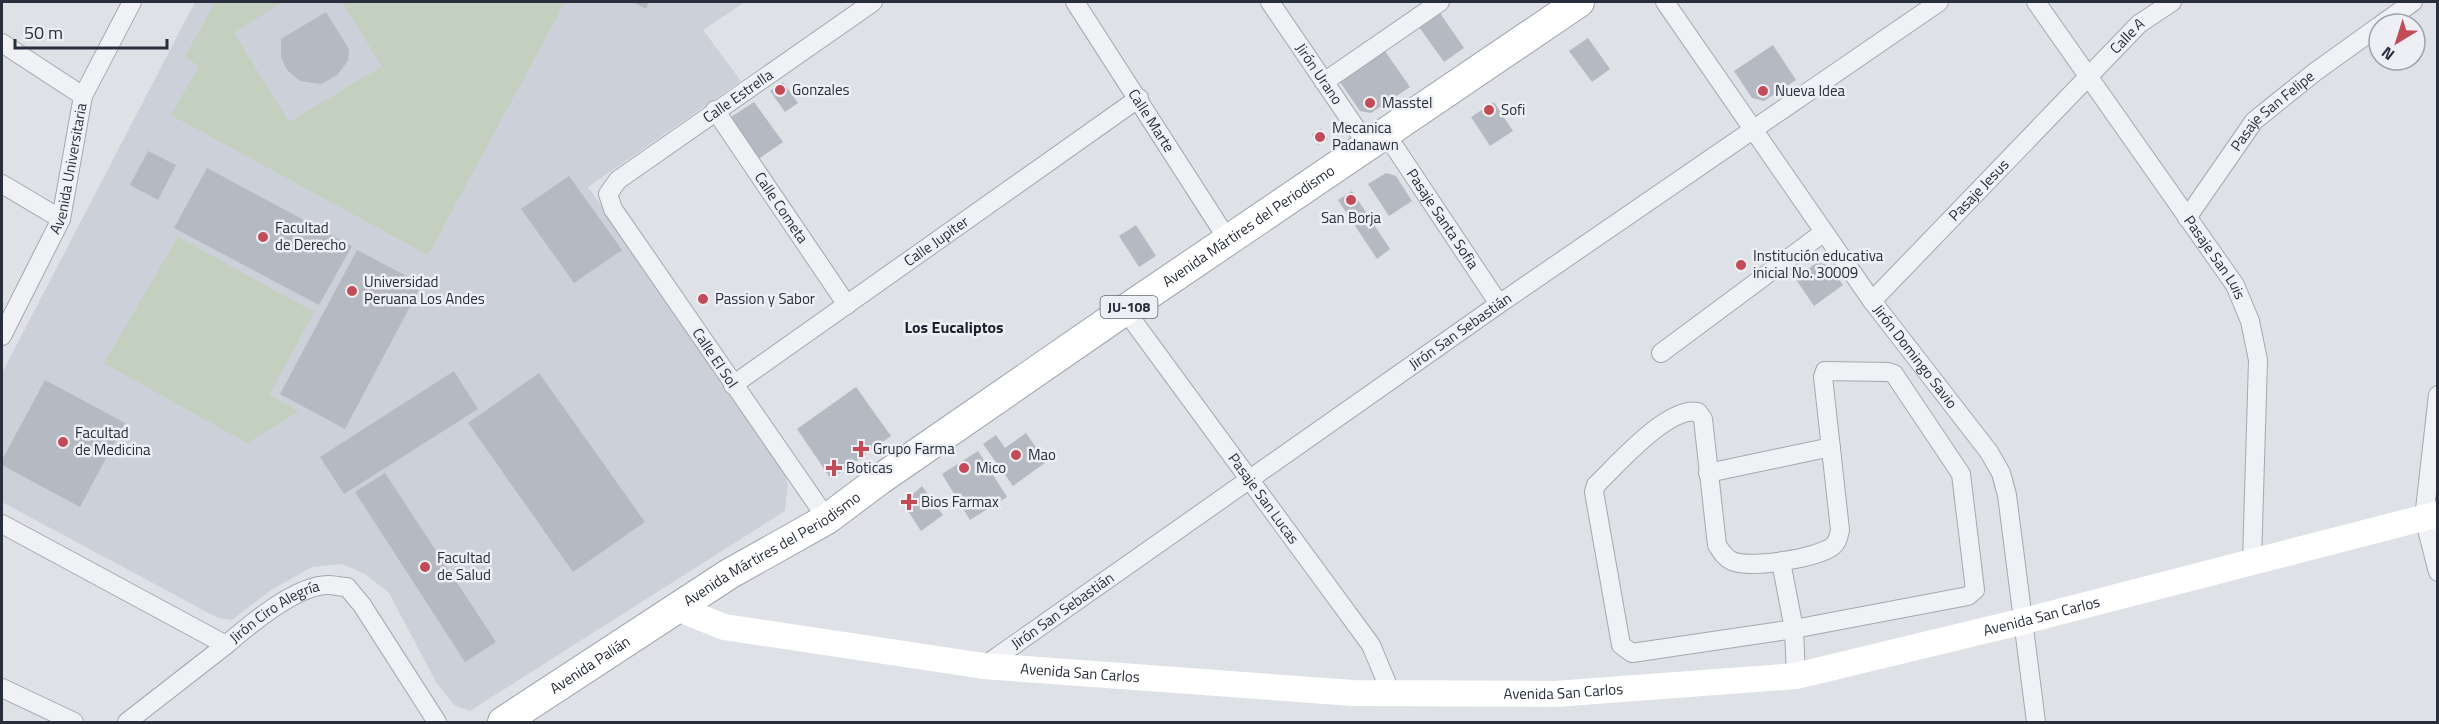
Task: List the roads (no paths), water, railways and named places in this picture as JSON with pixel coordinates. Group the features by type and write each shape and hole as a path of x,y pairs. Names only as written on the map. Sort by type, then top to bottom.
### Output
{"main road":[{"name":"Avenida Mártires del Periodismo","path":"677,609 729,574 827,519 889,473 1125,310 1579,2"},
{"name":"Avenida San Carlos","path":"677,609 724,627 984,666 1353,693 1555,694 1796,676 2024,621 2431,516"},
{"name":"Avenida Palián","path":"503,723 677,609"}],"street":[{"name":"Avenida Universitaria","path":"2,336 61,219 83,96 132,2"},
{"name":"Calle Estrella","path":"608,194 618,180 715,110 873,2"},
{"name":"Calle Marte","path":"1076,2 1228,240"},
{"name":"Jirón Urano","path":"1270,2 1324,82 1377,140"},
{"path":"1324,82 1440,2"},
{"name":"Jirón Domingo Savio","path":"1665,2 1872,302 1989,452 2001,473 2007,495 2036,723"},
{"name":"Jirón San Sebastián","path":"984,666 1499,304 1939,2"},
{"name":"Pasaje San Luis","path":"2036,2 2235,285 2250,321 2258,360 2252,561"},
{"name":"Calle A","path":"2088,79 2139,24 2172,2"},
{"name":"Pasaje San Felipe","path":"2399,12 2413,2"},
{"name":"Pasaje San Felipe","path":"2187,218 2254,121 2367,34"},
{"path":"2,43 83,96"},
{"name":"Pasaje Jesus","path":"1872,302 2088,79"},
{"name":"Calle Jupiter","path":"733,385 1138,98"},
{"name":"Calle Cometa","path":"715,110 847,305"},
{"name":"Pasaje Santa Sofia","path":"1377,140 1499,304"},
{"path":"2,184 61,219"},
{"name":"Calle El Sol","path":"608,194 613,209 827,519"},
{"path":"1661,353 1824,232"},
{"name":"Pasaje San Lucas","path":"1125,310 1371,645 1382,666 1391,693"},
{"path":"1825,371 1894,374 1961,474 1975,590 1968,596 1794,629 1632,652 1621,645 1594,492 1596,484 1668,419 1689,410 1698,412 1703,419 1717,545 1723,555 1740,564 1781,562 1832,547 1839,538 1831,447 1823,377 1825,371"},
{"path":"2438,395 2431,516 2438,572"},
{"path":"1708,473 1831,447"},
{"name":"Jirón Ciro Alegría","path":"2,524 226,645 260,616 306,590 327,585 347,587 362,604 437,723"},
{"path":"1781,562 1794,629 1796,676"},
{"path":"127,723 226,645"},
{"path":"2,688 74,723"}],"place":[{"name":"Gonzales","path":"780,90"},
{"name":"Nueva Idea","path":"1763,91"},
{"name":"Masstel","path":"1370,103"},
{"name":"Sofi","path":"1489,110"},
{"name":"Mecanica Padanawn","path":"1320,137"},
{"name":"San Borja","path":"1351,200"},
{"name":"Facultad de Derecho","path":"263,237"},
{"name":"Institución educativa inicial No. 30009","path":"1741,265"},
{"name":"Universidad Peruana Los Andes","path":"352,291"},
{"name":"Passion y Sabor","path":"703,299"},
{"name":"Facultad de Medicina","path":"63,442"},
{"name":"Grupo Farma","path":"861,449"},
{"name":"Mao","path":"1016,455"},
{"name":"Boticas","path":"834,468"},
{"name":"Mico","path":"964,468"},
{"name":"Bios Farmax","path":"909,502"},
{"name":"Facultad de Salud","path":"425,567"}],"district":[{"name":"Los Eucaliptos","path":"954,327"}]}
